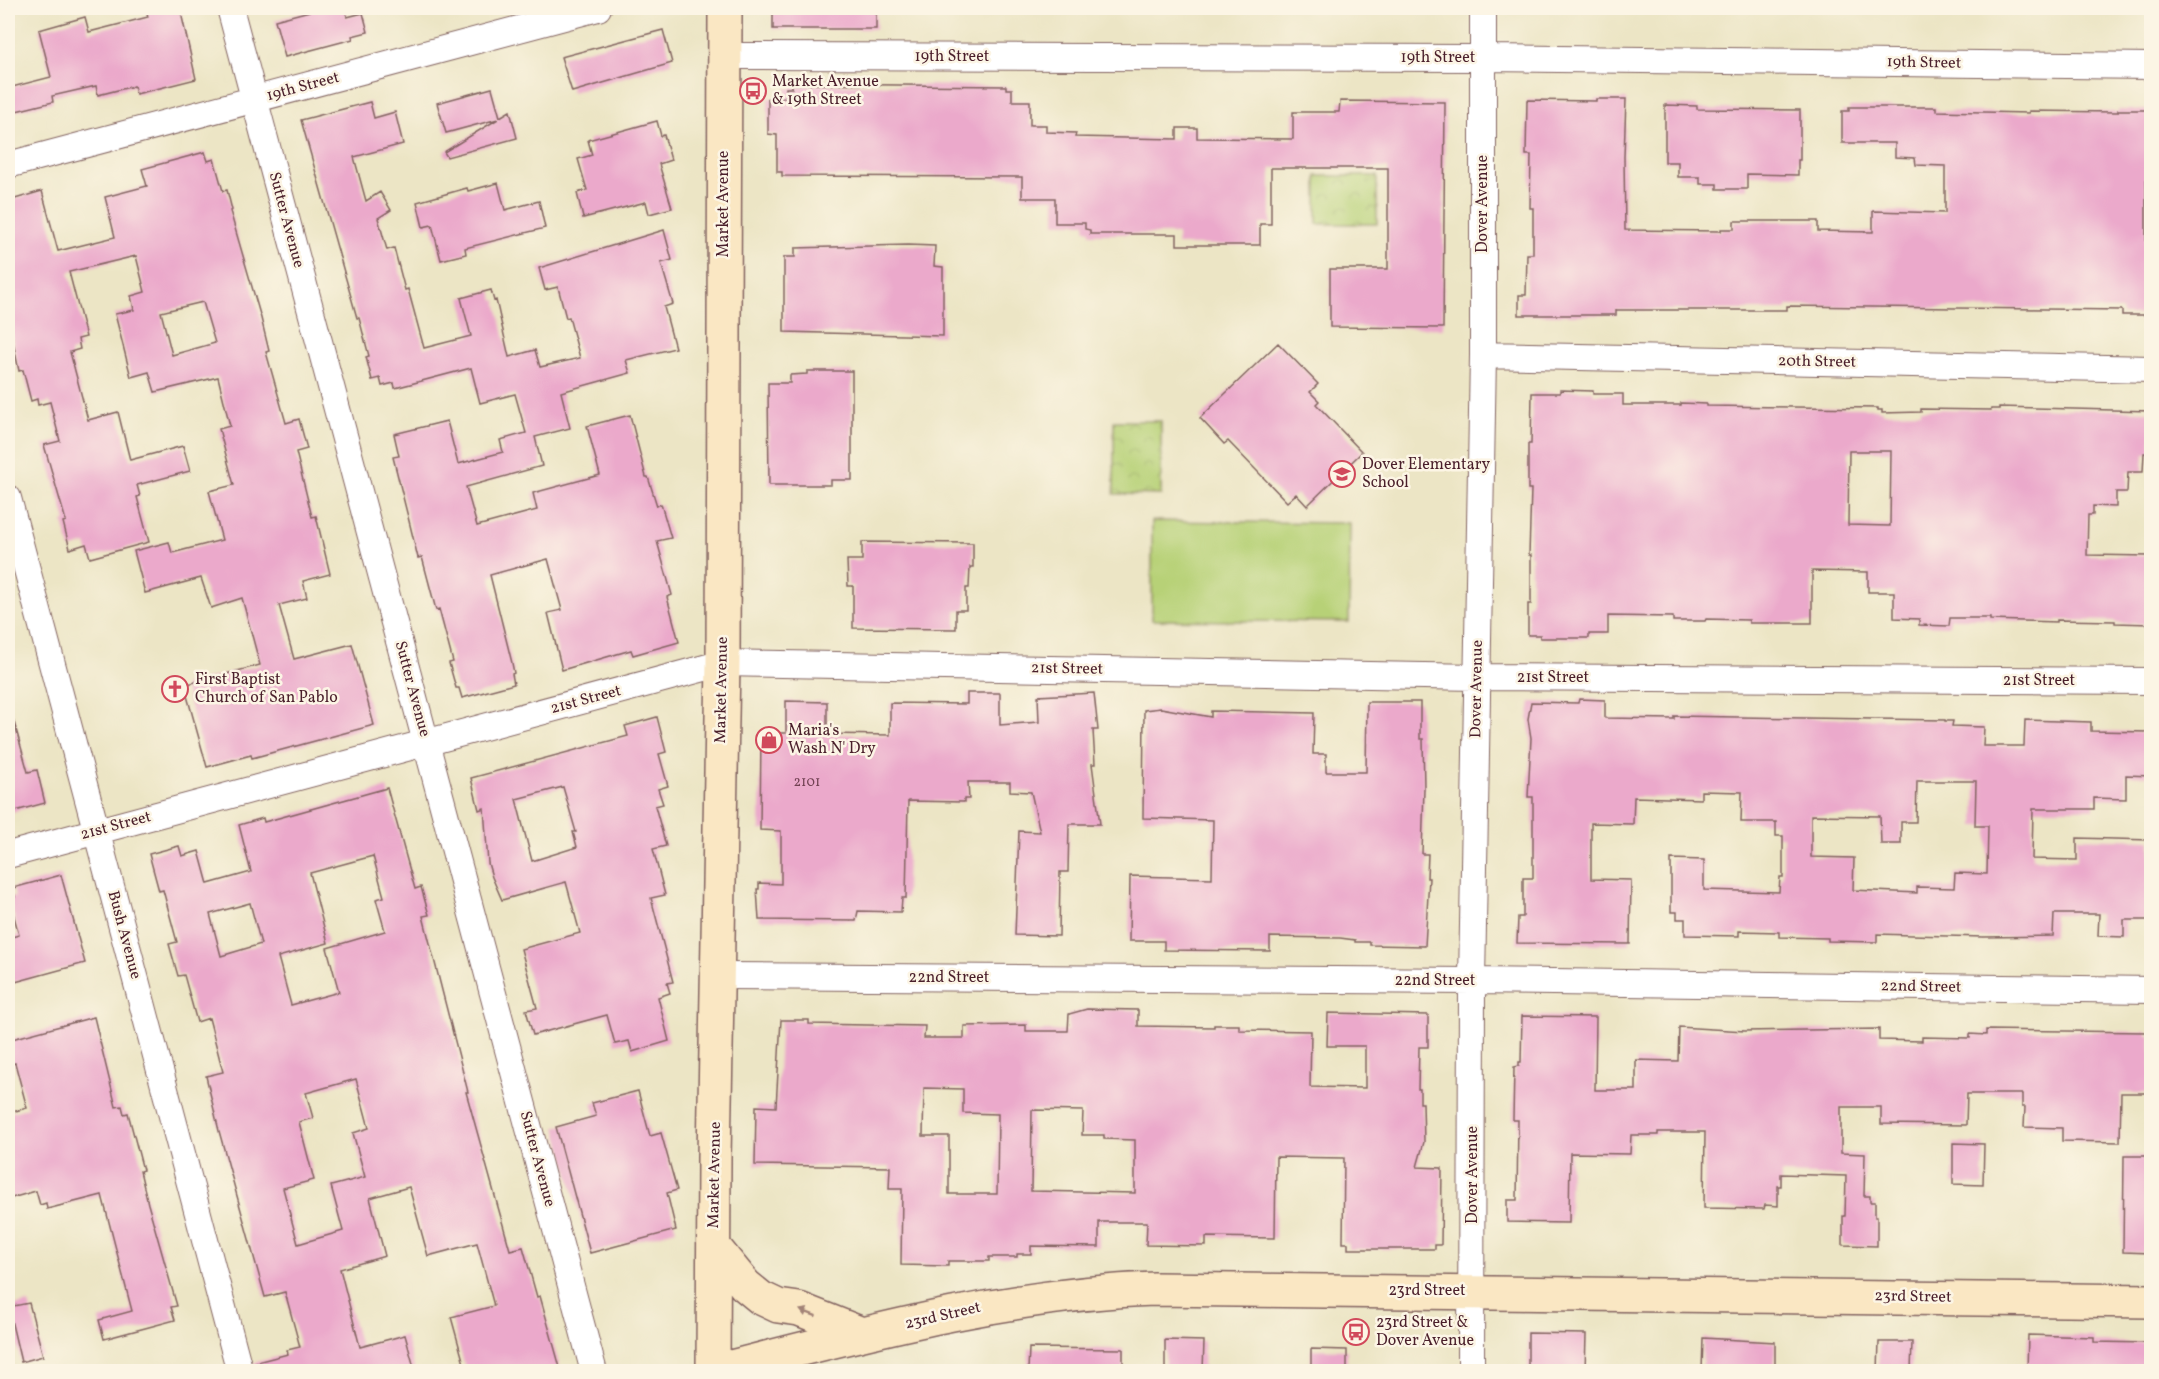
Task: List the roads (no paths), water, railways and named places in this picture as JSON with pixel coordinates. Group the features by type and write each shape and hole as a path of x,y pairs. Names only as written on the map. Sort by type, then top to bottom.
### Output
{"main road":[{"name":"Market Avenue","path":"712,1371 723,663 725,8"},
{"path":"714,1247 745,1285 761,1298 778,1306 799,1309 862,1335"},
{"name":"23rd Street","path":"712,1371 993,1305 1113,1290 1473,1292 2151,1301"}],"street":[{"name":"Sutter Avenue","path":"230,8 594,1371"},
{"name":"Dover Avenue","path":"1471,1371 1472,981 1483,355 1483,8"},
{"name":"19th Street","path":"8,165 584,10"},
{"name":"19th Street","path":"724,56 1483,58 2151,66"},
{"name":"20th Street","path":"1483,355 2151,369"},
{"name":"Bush Avenue","path":"8,498 240,1371"},
{"name":"21st Street","path":"8,855 723,663 1477,678 2151,681"},
{"name":"22nd Street","path":"718,976 1472,981 2151,990"}],"place":[{"name":"Market Avenue & 19th Street","path":"753,91"},
{"name":"Dover Elementary School","path":"1342,474"},
{"name":"First Baptist Church of San Pablo","path":"175,689"},
{"name":"Maria's Wash N' Dry","path":"769,740"},
{"name":"23rd Street & Dover Avenue","path":"1356,1332"}]}
